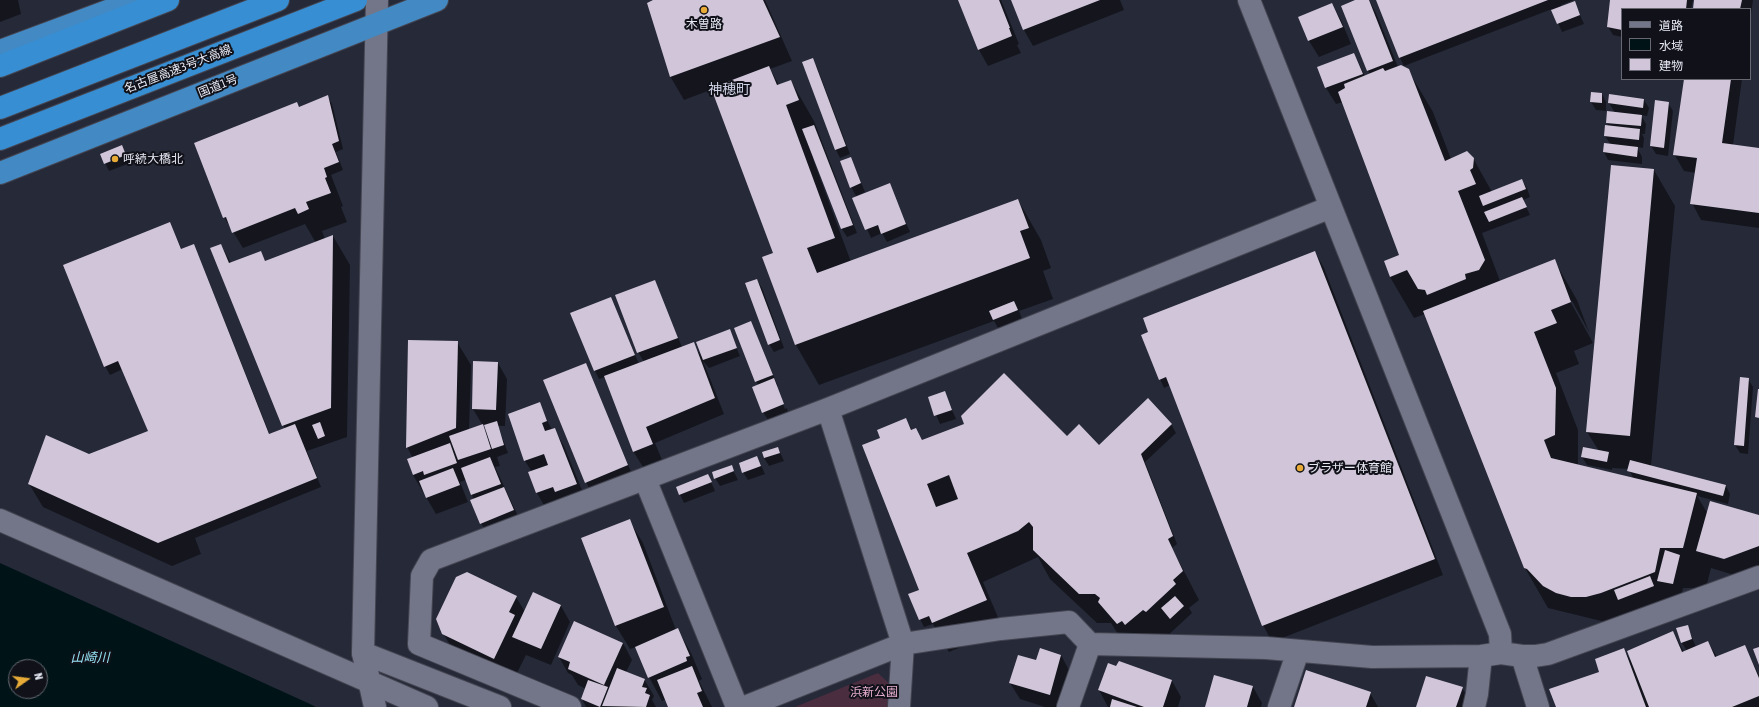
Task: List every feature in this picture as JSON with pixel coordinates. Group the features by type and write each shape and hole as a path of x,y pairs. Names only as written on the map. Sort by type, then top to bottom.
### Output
{"highway":[{"path":"0,52 137,0"},
{"path":"0,66 168,0"},
{"path":"0,108 278,0"},
{"name":"名古屋高速3号大高線","path":"0,139 356,0"},
{"name":"国道1号","path":"0,173 436,0"}],"street":[{"path":"372,695 363,653 377,0"},
{"path":"1249,0 1500,634 1502,655 1538,707"},
{"path":"570,707 419,644 422,576 431,560 828,409 1331,207"},
{"path":"828,409 903,644 899,707"},
{"path":"645,478 737,707"},
{"path":"0,520 372,695 427,707"},
{"path":"745,707 903,644 1001,629 1069,622 1090,644 1266,648 1372,657 1548,654 1759,576"},
{"path":"1068,707 1090,644"},
{"path":"1279,707 1298,651"},
{"path":"363,653 500,707"},
{"path":"1474,707 1477,694 1502,655"}],"green space":[{"name":"浜新公園","path":"878,673 894,688 893,707 795,707"}],"water":[{"name":"山崎川","path":"0,563 316,707 0,707"}],"building":[{"path":"653,0 763,0 780,37 670,77 647,3"},
{"path":"958,0 999,0 1012,36 978,50"},
{"path":"1011,0 1100,0 1023,30"},
{"path":"1355,0 1369,0 1393,61 1367,71 1341,6"},
{"path":"1376,0 1548,0 1399,58"},
{"path":"1610,0 1687,0 1686,8 1621,8 1621,30 1607,27"},
{"path":"1694,0 1742,0 1740,8 1693,8"},
{"path":"1575,1 1580,15 1557,24 1551,10"},
{"path":"1332,3 1343,27 1308,41 1298,17"},
{"path":"1354,53 1363,74 1325,88 1317,67"},
{"path":"813,58 846,146 835,150 802,62"},
{"path":"1401,65 1409,69 1445,161 1467,151 1474,158 1473,168 1470,170 1476,184 1458,191 1485,260 1479,270 1465,274 1466,279 1427,295 1425,290 1418,289 1407,270 1390,277 1384,261 1399,255 1338,92 1345,88 1344,84 1383,68 1385,71"},
{"path":"769,66 777,85 791,80 799,100 786,105 835,238 807,248 817,273 1018,199 1029,228 1020,231 1030,258 795,345 762,257 773,253 711,88"},
{"path":"1684,80 1731,80 1722,143 1759,148 1759,213 1690,204 1697,158 1673,155"},
{"path":"1591,92 1602,93 1602,103 1590,102"},
{"path":"1609,94 1644,99 1643,108 1608,103"},
{"path":"328,95 339,141 332,144 339,162 324,168 327,177 325,178 331,193 306,202 309,209 298,214 295,208 232,233 226,217 223,218 194,143 297,102 299,107"},
{"path":"1655,100 1669,102 1664,148 1650,146"},
{"path":"1607,111 1642,115 1641,126 1606,123"},
{"path":"814,125 853,225 841,229 802,129"},
{"path":"1605,125 1640,129 1639,140 1604,136"},
{"path":"1604,143 1638,147 1637,157 1603,152"},
{"path":"122,145 126,155 104,164 100,154"},
{"path":"851,157 861,183 850,188 840,161"},
{"path":"1611,165 1654,169 1630,436 1586,432"},
{"path":"1522,179 1526,189 1483,206 1479,196"},
{"path":"890,183 906,224 881,234 878,225 865,230 852,198"},
{"path":"1522,197 1527,207 1489,222 1484,212"},
{"path":"170,222 181,249 194,244 269,434 295,424 317,478 158,543 28,484 46,435 89,454 148,431 118,361 104,367 63,265"},
{"path":"333,235 331,408 282,426 210,248 221,244 229,263 261,251 265,261"},
{"name":"ブラザー体育館","path":"1315,251 1435,559 1262,626 1166,377 1159,380 1141,335 1148,332 1143,318"},
{"path":"1555,259 1571,302 1551,310 1557,323 1534,332 1556,388 1555,435 1544,440 1551,458 1697,493 1683,548 1660,548 1655,572 1601,593 1586,597 1571,597 1556,593 1543,586 1527,569 1524,568 1423,311"},
{"path":"757,279 780,340 768,345 745,283"},
{"path":"655,280 678,338 637,353 615,295"},
{"path":"611,297 635,355 594,371 570,313"},
{"path":"1014,301 1018,310 993,320 989,311"},
{"path":"751,321 773,375 755,382 734,328"},
{"path":"730,329 737,348 703,360 696,342"},
{"path":"408,340 458,341 456,428 406,448"},
{"path":"694,342 715,398 646,427 653,444 633,452 604,376"},
{"path":"473,361 498,362 496,410 472,409"},
{"path":"586,363 628,465 585,483 543,380"},
{"path":"1004,373 1067,436 1079,424 1099,445 1148,398 1172,424 1141,454 1173,536 1168,539 1183,571 1173,580 1176,584 1146,612 1143,610 1125,625 1122,621 1117,624 1098,602 1100,598 1095,594 1079,594 1033,550 1033,527 1029,522 1018,531 967,553 987,600 932,623 929,616 919,620 908,594 919,590 862,445 880,438 877,430 906,418 911,430 916,428 922,440 964,424 961,416","holes":["949,475 958,499 936,507 927,484"]},
{"path":"1740,377 1749,378 1744,446 1734,445"},
{"path":"774,378 784,404 762,413 752,387"},
{"path":"1759,389 1759,418 1755,417"},
{"path":"945,391 952,410 934,416 928,397"},
{"path":"540,402 547,421 542,423 545,431 555,428 577,484 555,492 553,487 536,493 528,472 548,465 544,454 524,461 508,414"},
{"path":"497,421 504,445 492,449 484,425"},
{"path":"320,422 325,436 318,439 312,425"},
{"path":"483,424 491,449 458,460 449,436"},
{"path":"450,443 457,463 424,475 423,471 413,475 407,459"},
{"path":"778,447 780,453 764,458 762,452"},
{"path":"1583,447 1609,452 1607,462 1581,457"},
{"path":"757,456 761,466 742,473 739,463"},
{"path":"490,457 501,484 471,495 461,468"},
{"path":"1630,460 1726,485 1723,496 1627,471"},
{"path":"732,465 734,471 714,479 712,472"},
{"path":"453,468 460,485 426,498 419,481"},
{"path":"708,474 712,482 679,495 676,487"},
{"path":"504,487 514,510 480,524 470,500"},
{"path":"1710,501 1759,515 1759,546 1724,559 1696,551"},
{"path":"630,519 664,607 615,626 581,538"},
{"path":"1665,550 1680,555 1673,584 1657,581"},
{"path":"467,572 517,596 509,612 515,615 494,659 442,634 436,619 456,577"},
{"path":"1650,576 1654,586 1618,600 1614,590"},
{"path":"533,592 561,605 541,649 512,637"},
{"path":"1175,596 1184,606 1170,619 1161,608"},
{"path":"574,621 623,643 604,685 568,669 570,662 558,657"},
{"path":"1688,625 1692,639 1681,643 1676,628"},
{"path":"678,628 690,656 686,657 687,661 648,678 635,647"},
{"path":"1673,631 1682,652 1708,641 1715,657 1745,645 1759,678 1759,696 1732,707 1649,707 1627,651"},
{"path":"1759,647 1759,665 1753,649"},
{"path":"1040,648 1061,655 1050,695 1009,683 1018,655 1036,660"},
{"path":"1624,648 1646,707 1556,707 1549,689 1599,672 1595,659"},
{"path":"1119,661 1172,680 1163,707 1144,707 1098,690 1108,663 1116,666"},
{"path":"692,666 702,691 697,693 703,707 668,707 657,680"},
{"path":"617,668 645,679 642,687 647,688 645,693 650,695 646,707 602,706"},
{"path":"1306,670 1371,692 1366,707 1294,707"},
{"path":"1214,675 1253,686 1247,707 1205,707"},
{"path":"1426,676 1463,687 1456,707 1416,707"},
{"path":"588,680 608,687 600,707 581,699"},
{"path":"1112,699 1137,707 1110,707"}],"place":[{"name":"木曽路","path":"704,10"},
{"name":"呼続大橋北","path":"115,159"},
{"name":"ブラザー体育館","path":"1300,468"}],"district":[{"name":"神穂町","path":"729,90"}]}
